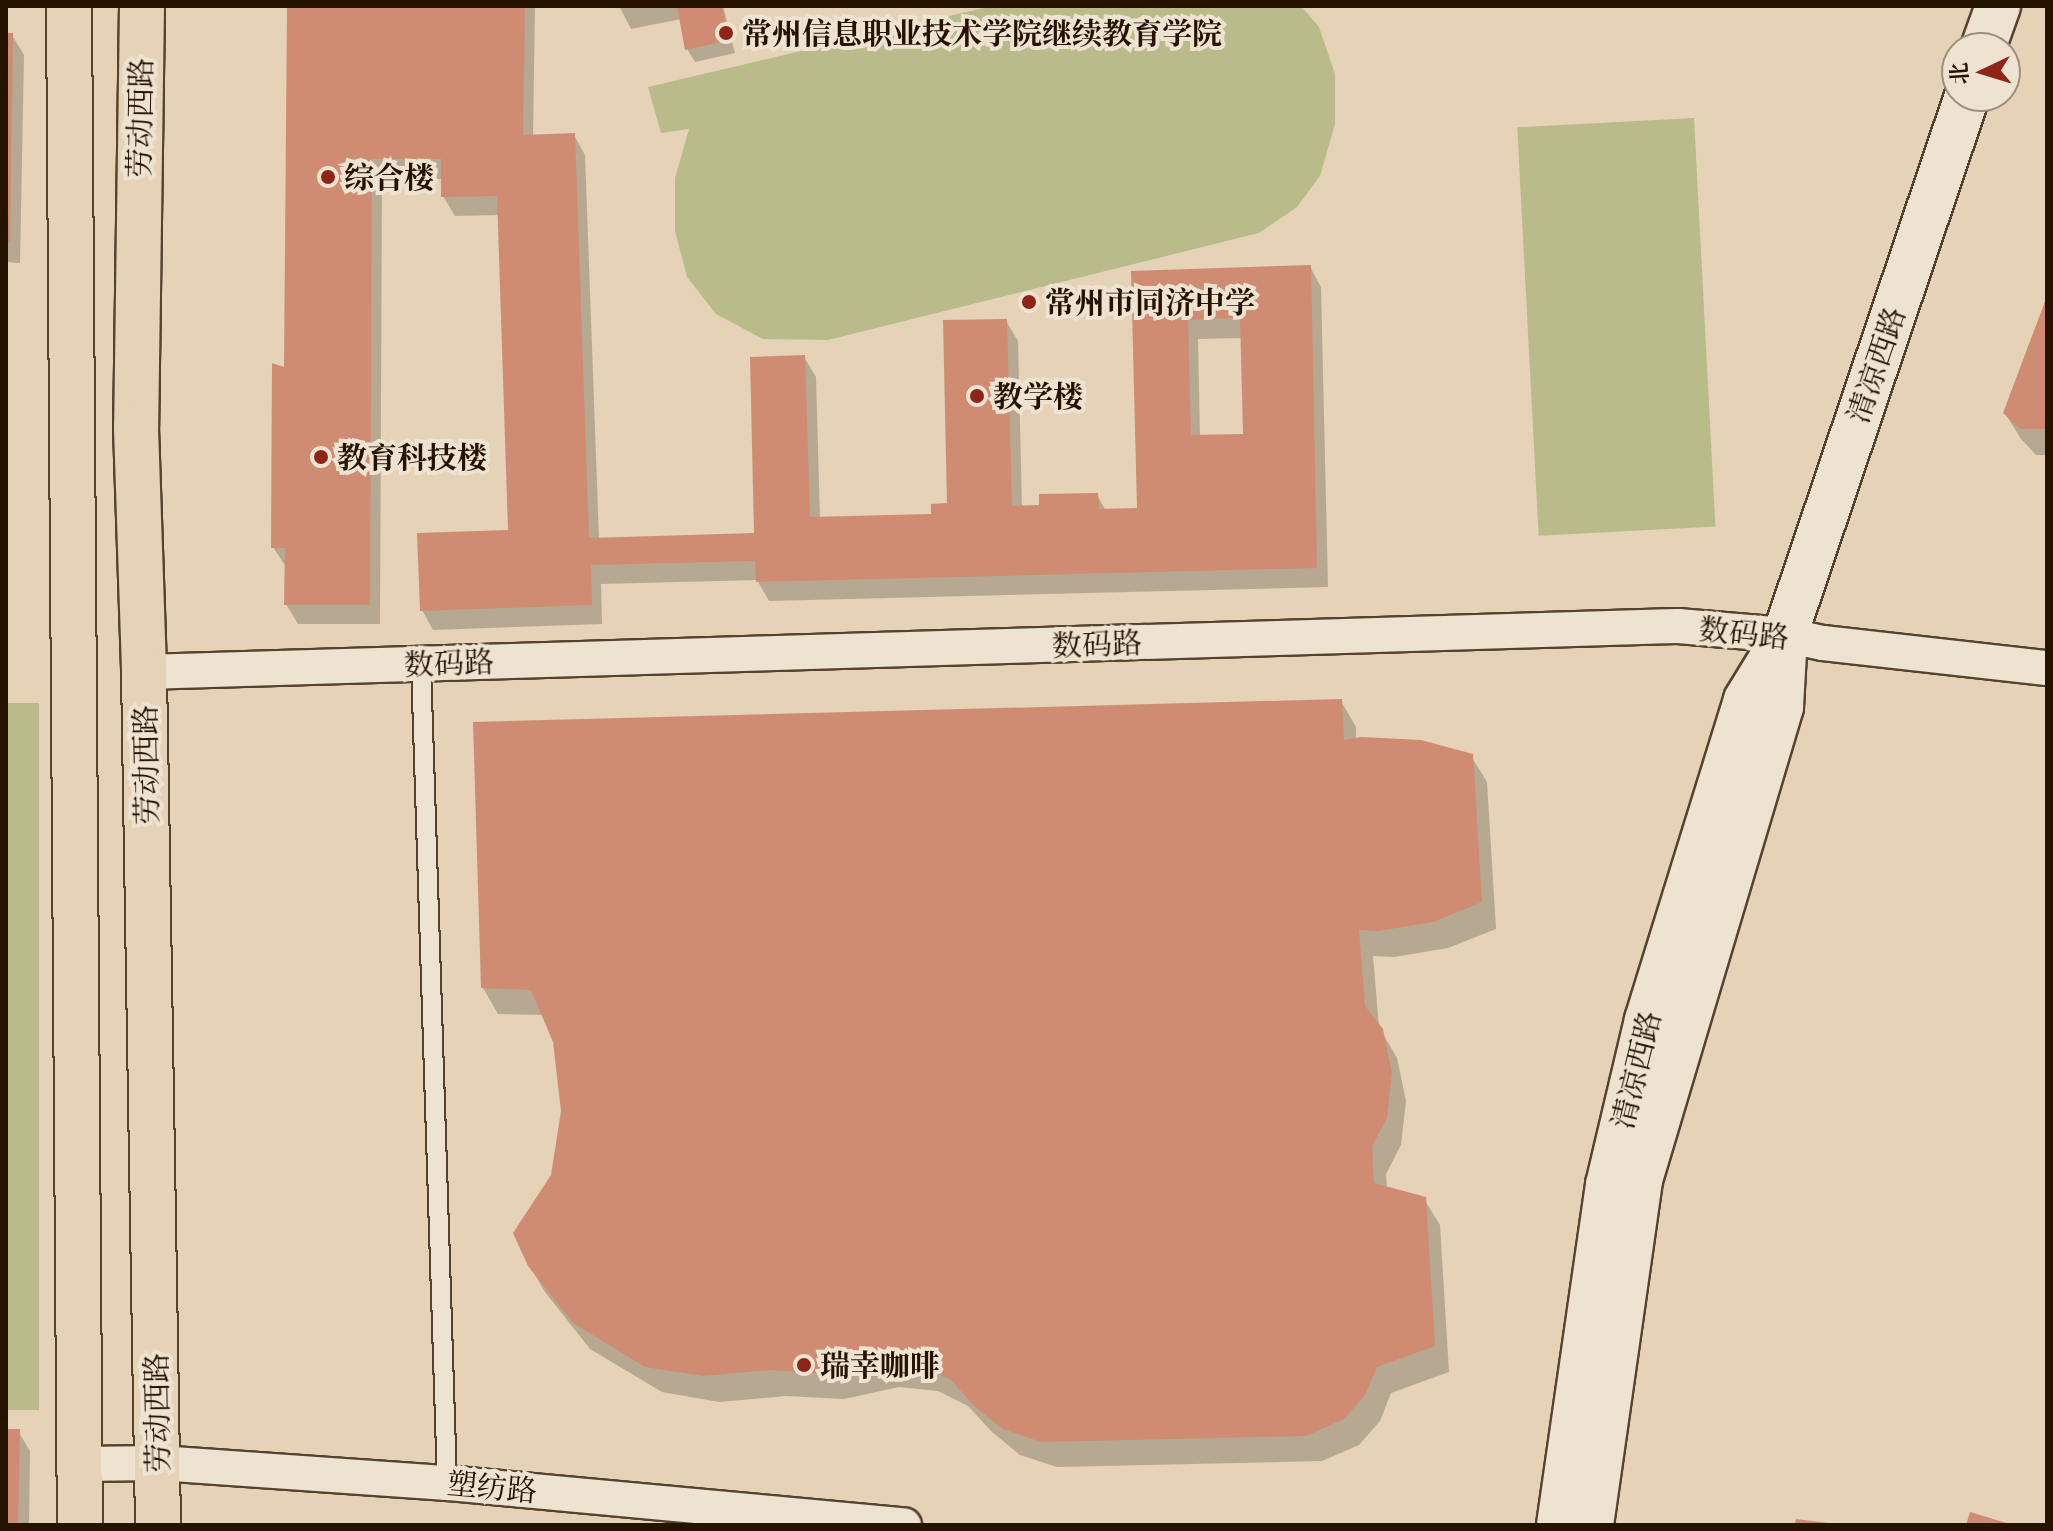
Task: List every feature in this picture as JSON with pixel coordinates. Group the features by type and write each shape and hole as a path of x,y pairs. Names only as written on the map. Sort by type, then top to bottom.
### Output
{"main road":[{"path":"69,6 80,1525"},
{"name":"劳动西路","path":"142,6 136,428 144,672 158,1525"}],"street":[{"path":"1989,32 1998,6"},
{"name":"清凉西路","path":"1559,1525 1608,1185 1647,1020 1746,700 1785,635 1962,112"},
{"name":"数码路","path":"144,672 1678,626 1785,635 1823,643 2047,668"},
{"name":"清凉西路","path":"1591,1525 1640,1180 1781,707 1785,635"},
{"name":"塑纺路","path":"79,1464 159,1463 447,1483 904,1525"}],"lane":[{"path":"421,664 447,1483"}],"green space":[{"path":"992,6 1301,6 1319,27 1335,74 1335,124 1320,176 1297,207 1259,233 828,340 763,339 716,314 687,277 675,231 675,178 689,129 661,133 648,87"},
{"path":"1694,118 1715,526 1539,536 1517,127"},
{"path":"6,703 39,703 39,1410 6,1410"}],"building":[{"path":"287,6 525,6 523,135 575,133 589,538 754,533 750,357 805,355 810,517 931,514 931,504 947,503 943,320 1007,319 1012,506 1039,505 1039,494 1098,493 1099,509 1137,508 1131,271 1311,265 1317,568 756,582 755,561 591,565 592,605 420,611 417,533 508,530 497,196 441,197 441,159 372,159 370,605 284,605 285,548 271,548 272,363 284,367","holes":["1240,318 1243,434 1191,435 1188,320"]},
{"path":"677,6 722,6 729,40 685,50"},
{"path":"6,33 13,33 10,243 6,243"},
{"path":"2047,296 2047,429 2020,429 2003,413"},
{"path":"1342,699 1344,740 1361,737 1421,740 1473,754 1482,902 1433,922 1378,931 1359,930 1365,1006 1383,1029 1392,1073 1387,1118 1372,1146 1374,1183 1426,1197 1435,1346 1377,1367 1365,1395 1344,1419 1306,1436 1041,1442 1003,1429 974,1406 951,1380 922,1365 884,1362 828,1374 770,1370 703,1376 645,1367 573,1323 528,1266 513,1233 551,1175 561,1111 553,1042 531,990 481,988 473,722"},
{"path":"6,1429 20,1429 18,1525 6,1525"},
{"path":"1970,1512 2010,1524 2010,1525 1966,1525"},
{"path":"1796,1519 1828,1523 1828,1525 1795,1525"}],"place":[{"name":"常州信息职业技术学院继续教育学院","path":"726,33"},
{"name":"综合楼","path":"328,177"},
{"name":"常州市同济中学","path":"1029,302"},
{"name":"教学楼","path":"977,396"},
{"name":"教育科技楼","path":"321,457"},
{"name":"瑞幸咖啡","path":"804,1365"}]}
